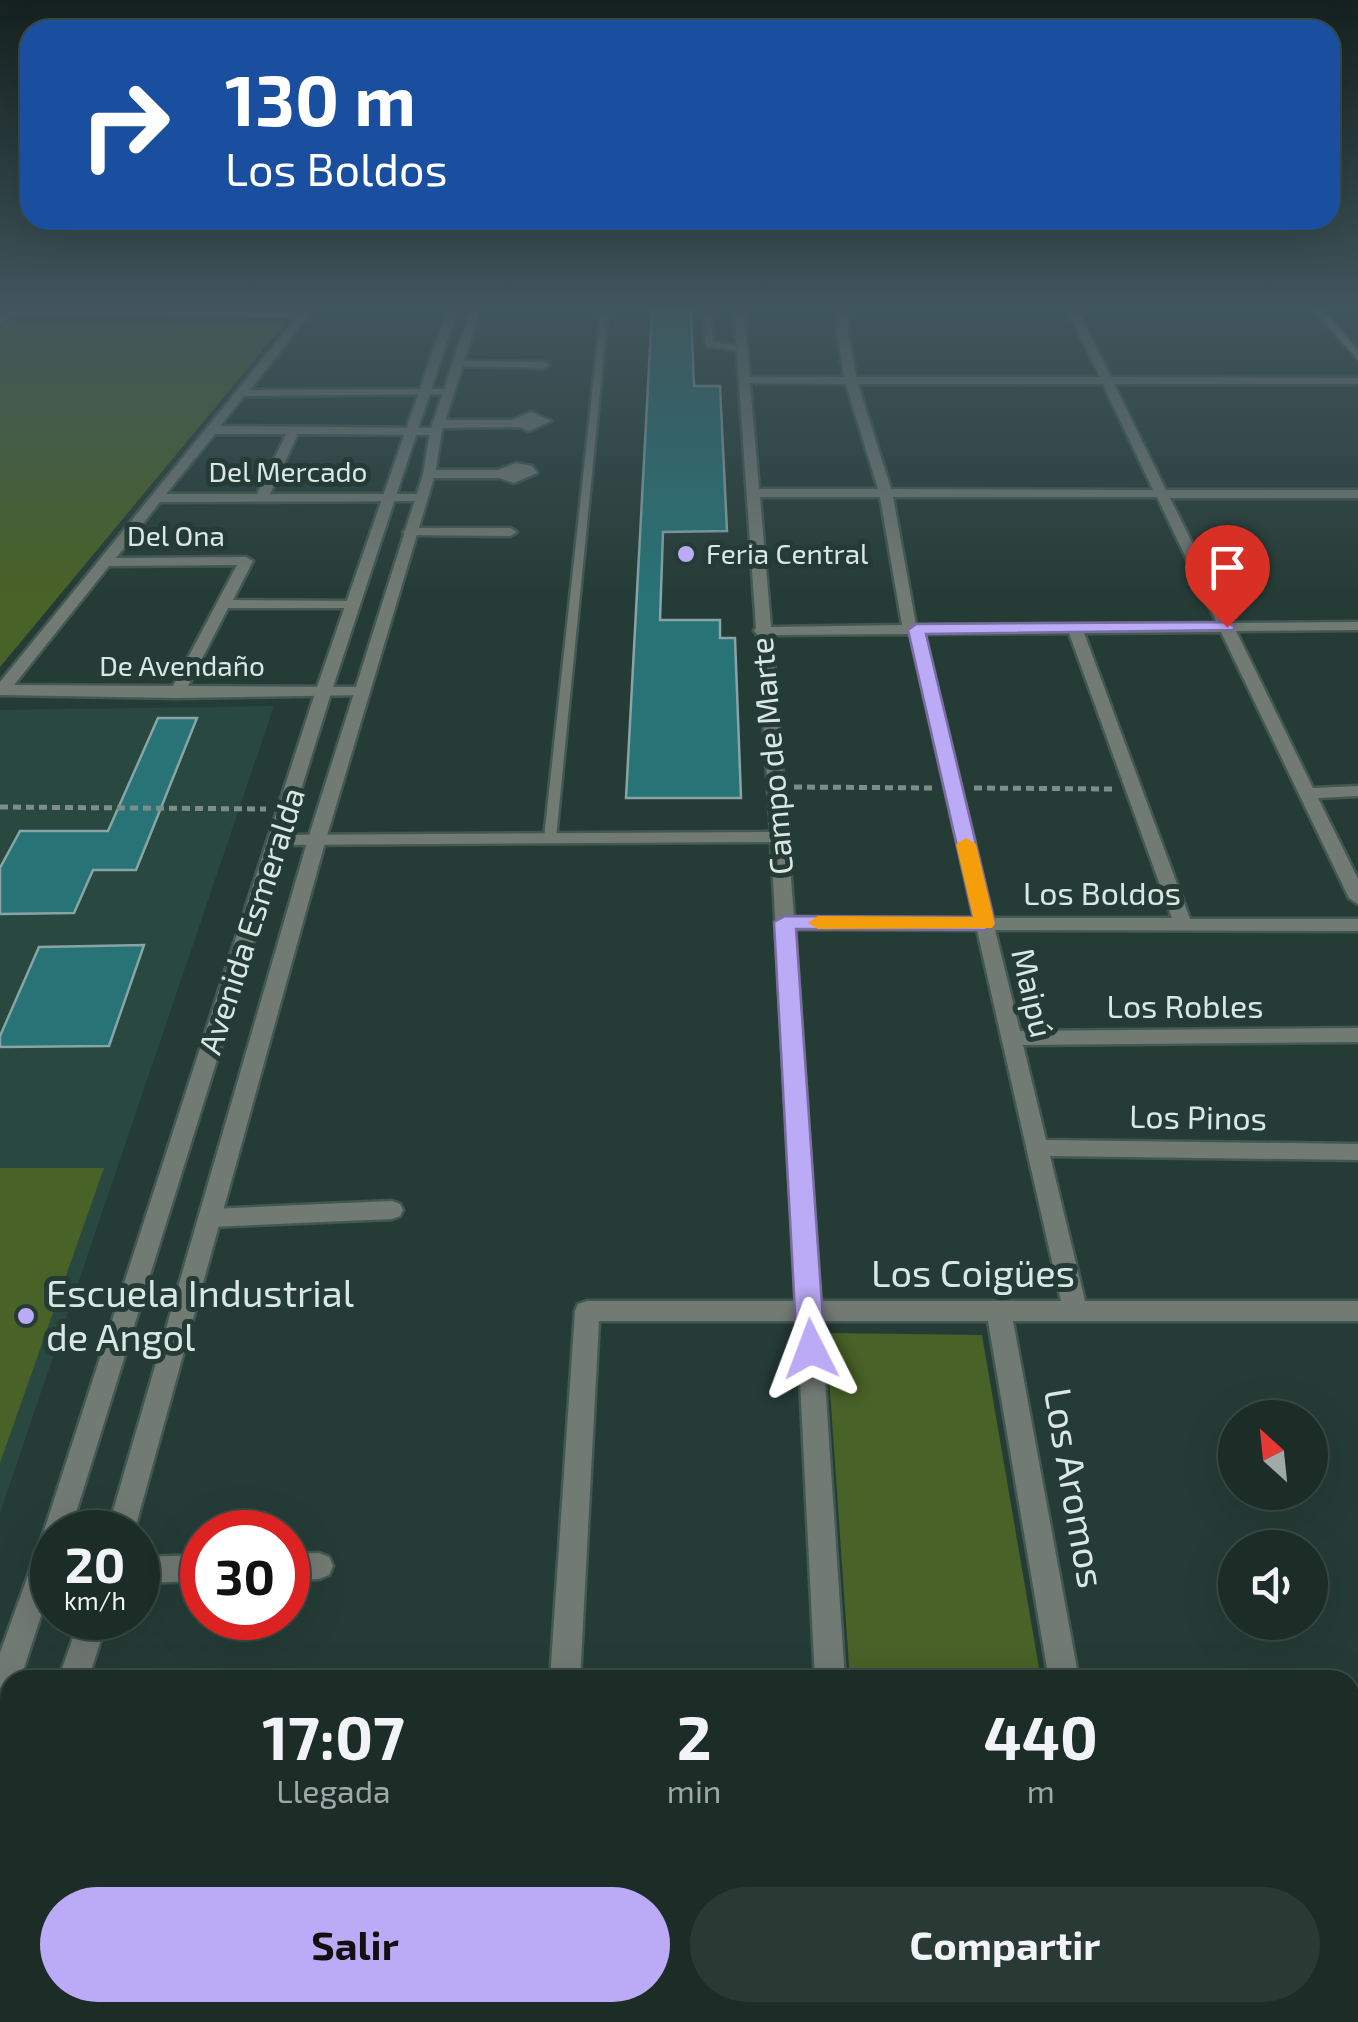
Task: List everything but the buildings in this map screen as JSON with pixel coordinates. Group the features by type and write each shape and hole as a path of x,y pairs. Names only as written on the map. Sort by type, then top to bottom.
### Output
{"street":[{"path":"1,690 230,405"},
{"name":"Avenida Esmeralda","path":"63,1510 324,690 420,405"},
{"name":"Avenida Esmeralda","path":"126,1510 317,839 429,474 444,405"},
{"name":"Campo de Marte","path":"745,405 780,837 829,1670"},
{"name":"Maipú","path":"859,405 885,493 913,630 1075,1312"},
{"path":"1122,405 1358,898"},
{"path":"211,430 412,431 518,424"},
{"path":"262,497 293,431"},
{"path":"429,474 500,474"},
{"path":"750,493 1358,494"},
{"name":"Del Mercado","path":"156,498 422,498"},
{"path":"410,532 510,532"},
{"name":"Del Ona","path":"106,562 246,561 224,604"},
{"path":"177,692 224,604 354,603 392,591"},
{"path":"354,603 384,615"},
{"path":"761,631 1358,626"},
{"path":"1074,628 1183,924"},
{"name":"De Avendaño","path":"1,690 362,692"},
{"path":"1305,792 1358,792"},
{"path":"279,840 780,837"},
{"name":"Los Boldos","path":"785,922 1358,925"},
{"name":"Los Robles","path":"1012,1038 1358,1036"},
{"name":"Los Pinos","path":"1037,1148 1358,1152"},
{"path":"211,1218 392,1210"},
{"name":"Los Coigües","path":"565,1670 587,1311 1358,1310"},
{"name":"Los Aromos","path":"1000,1312 1062,1670"},
{"path":"310,1566 319,1566"},
{"path":"10,1670 30,1618"},
{"path":"76,1670 87,1640"}],"lane":[{"path":"550,838 595,405"}],"path":[{"path":"0,807 289,809"}],"shaded area":[{"name":"Escuela Industrial de Angol","path":"274,706 0,1513 0,710"}],"green space":[{"path":"0,405 217,405 0,667"},
{"name":"Escuela Industrial de Angol","path":"0,1168 104,1168 0,1463"},
{"path":"826,1333 982,1335 1039,1670 849,1670"}],"slow traffic":[{"path":"818,923 985,924 966,844"}],"place":[{"name":"Feria Central","path":"686,554"},
{"name":"Escuela Industrial de Angol","path":"26,1316"}],"route":[{"path":"811,1349 785,922 985,924 916,630 1227,627"}]}
